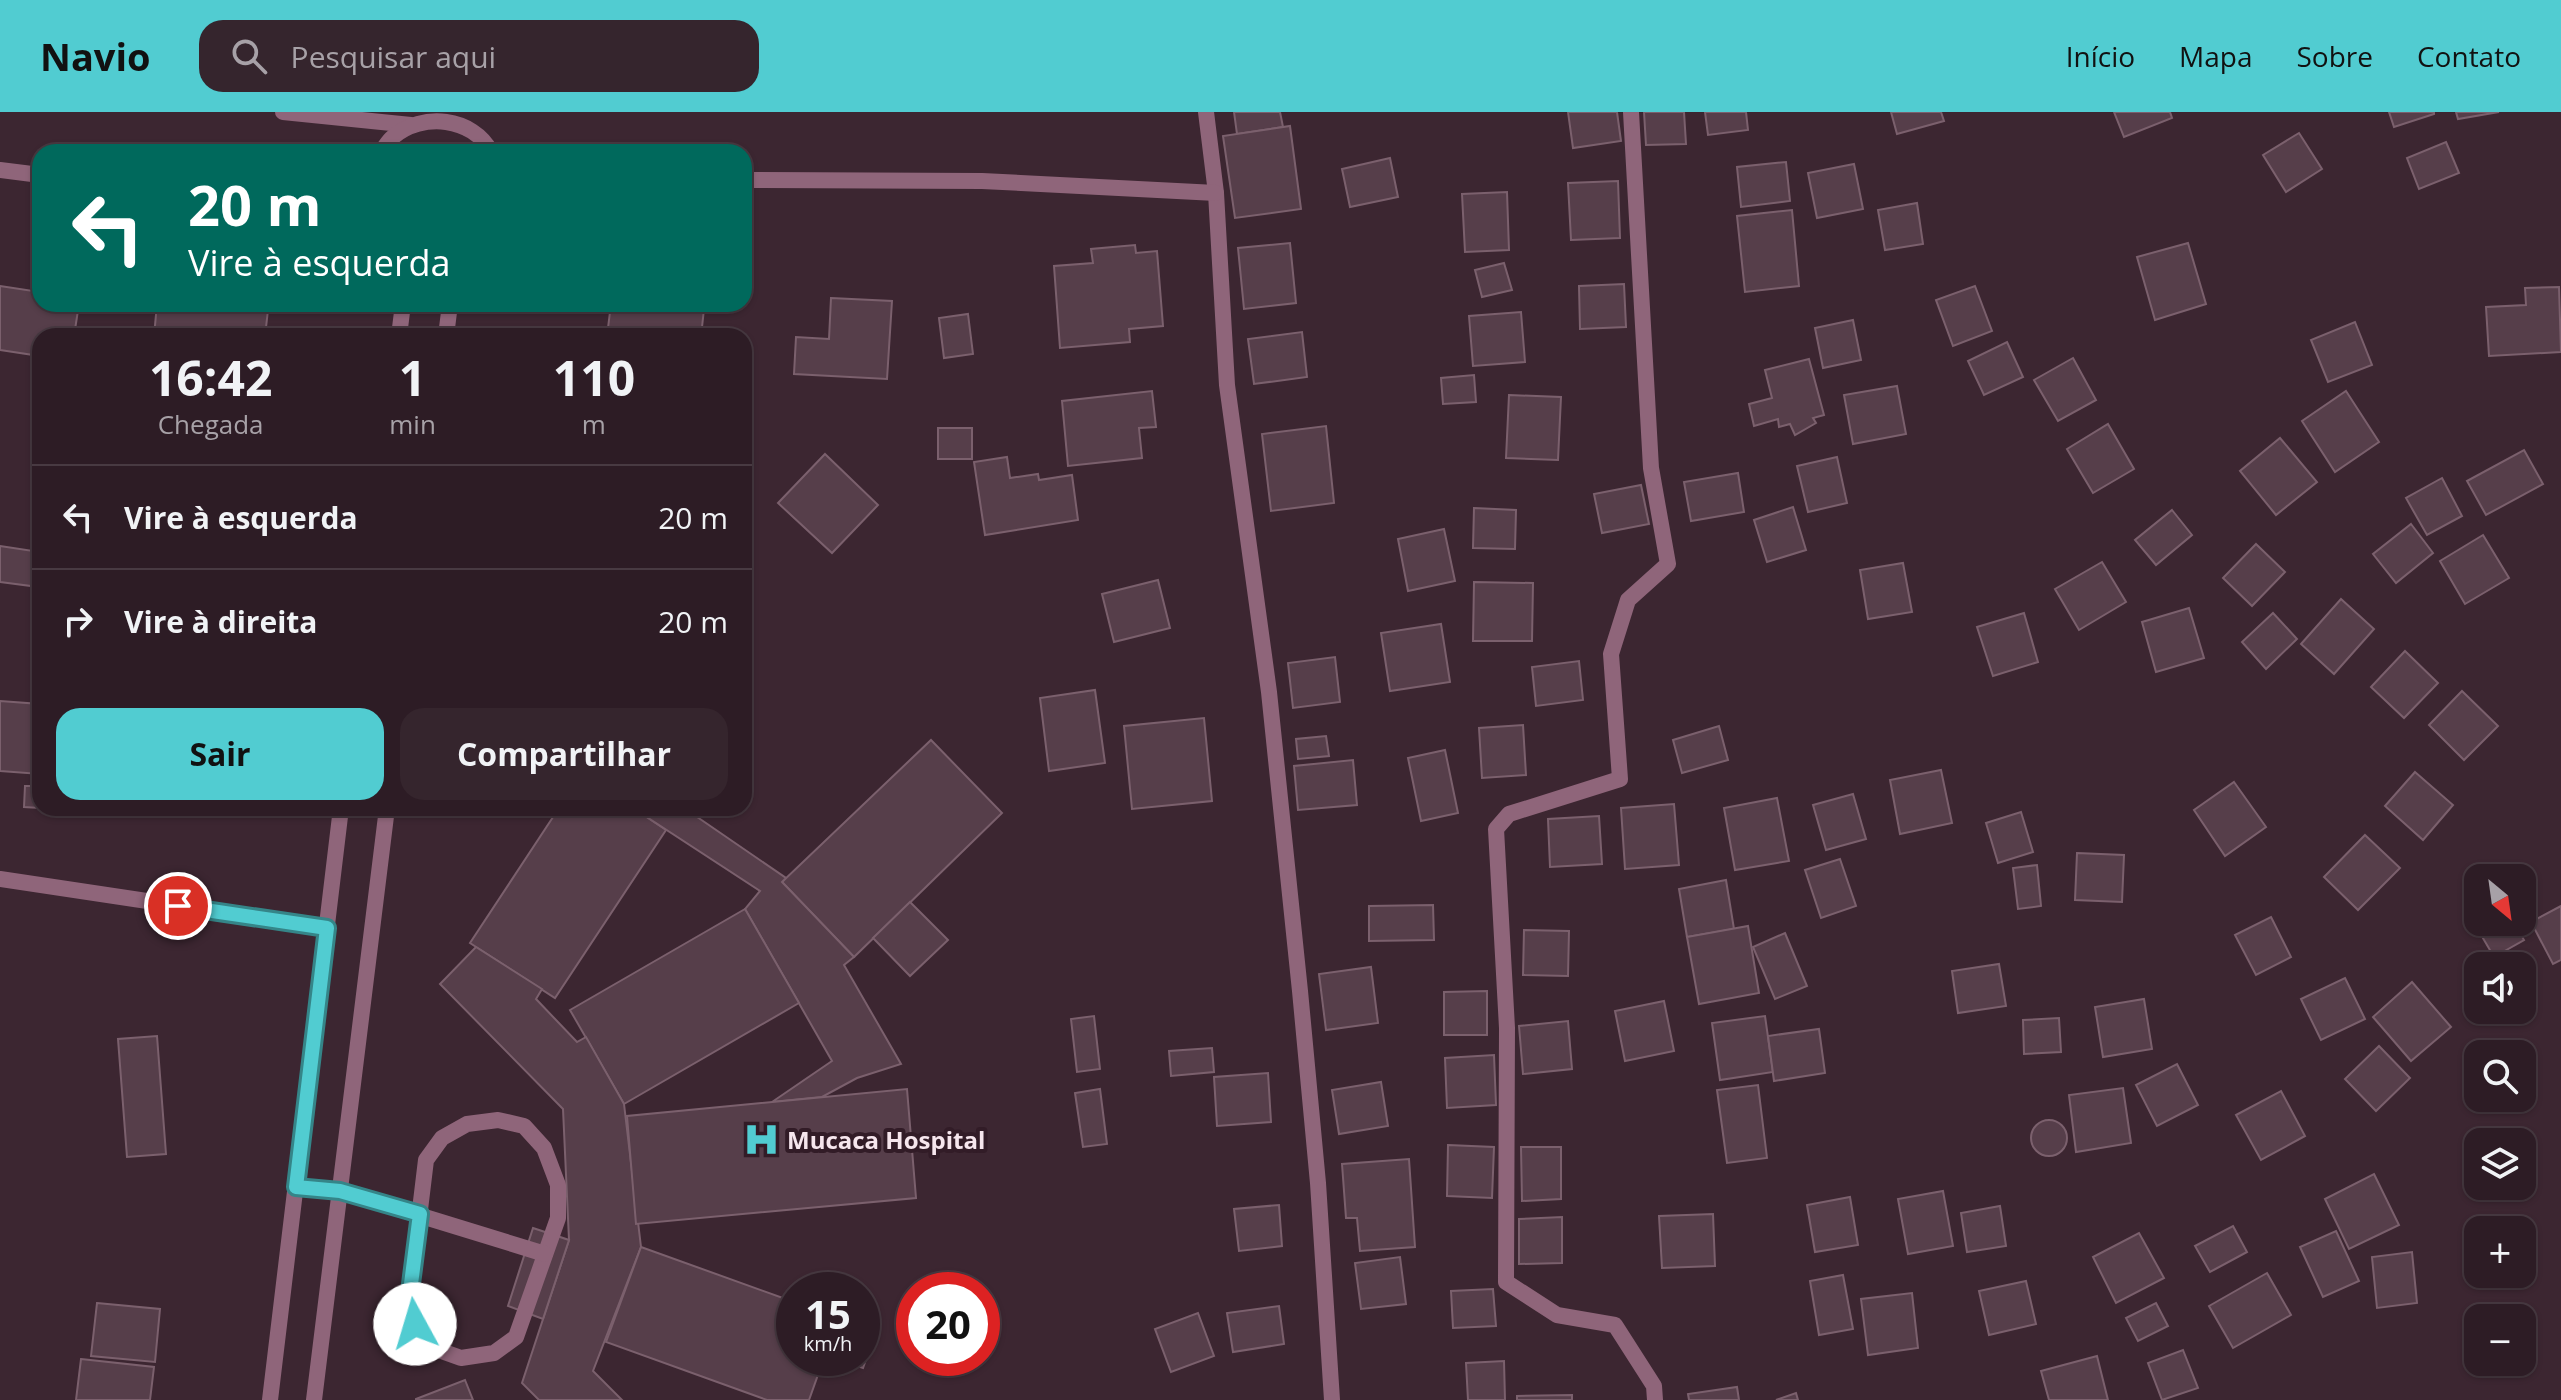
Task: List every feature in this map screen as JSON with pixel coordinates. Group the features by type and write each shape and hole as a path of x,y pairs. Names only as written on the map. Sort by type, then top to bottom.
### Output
{"street":[{"path":"283,112 411,125"},
{"path":"1206,112 1216,193 1227,385 1274,739 1318,1183 1332,1400"},
{"path":"1631,112 1651,468 1668,564 1628,600 1611,654 1620,779 1509,814 1496,829 1507,1028 1506,1282 1557,1315 1615,1325 1654,1386 1655,1400"},
{"path":"387,144 393,136 411,125 431,120 452,121 472,129 487,144"},
{"path":"0,170 32,174"},
{"path":"752,180 982,181 1216,193"},
{"path":"270,1400 340,816"},
{"path":"314,1400 386,816"},
{"path":"0,879 327,928"},
{"path":"498,1120 524,1126 544,1148 558,1185 558,1218 516,1337 494,1353 461,1358 433,1348 415,1324 411,1284 420,1214 426,1160 442,1138 467,1124 498,1120"},
{"path":"296,1187 340,1191 545,1254"}],"building":[{"path":"1234,112 1280,112 1283,127 1237,134"},
{"path":"1568,112 1617,112 1621,141 1573,148"},
{"path":"1644,112 1684,112 1686,144 1646,145"},
{"path":"1705,112 1746,112 1748,130 1708,135"},
{"path":"1891,112 1941,112 1944,121 1897,134"},
{"path":"2114,112 2170,112 2172,118 2124,137"},
{"path":"2389,112 2434,112 2434,114 2394,127"},
{"path":"2456,112 2499,112 2458,119"},
{"path":"1290,126 1301,209 1235,218 1223,136"},
{"path":"2299,133 2322,169 2286,192 2263,155"},
{"path":"2446,142 2459,173 2419,189 2407,158"},
{"path":"1390,158 1398,197 1350,207 1342,169"},
{"path":"1786,162 1790,201 1741,207 1737,167"},
{"path":"1854,164 1863,209 1817,218 1808,173"},
{"path":"1618,181 1620,238 1571,240 1568,183"},
{"path":"1507,192 1509,250 1465,252 1462,194"},
{"path":"1917,203 1923,244 1885,250 1878,210"},
{"path":"1792,210 1799,286 1745,292 1737,216"},
{"path":"1290,243 1296,303 1244,309 1238,248"},
{"path":"2188,243 2206,304 2155,320 2137,257"},
{"path":"1135,245 1136,253 1157,251 1163,326 1129,329 1130,342 1060,348 1054,266 1093,263 1091,249"},
{"path":"1504,263 1512,290 1482,297 1475,270"},
{"path":"1624,284 1626,327 1580,329 1579,286"},
{"path":"0,286 32,291 32,312 78,312 75,328 32,328 32,355 0,350"},
{"path":"1975,286 1992,331 1953,346 1936,300"},
{"path":"2559,287 2561,352 2489,356 2486,307 2526,305 2525,288"},
{"path":"831,298 892,301 887,379 794,374 796,337 829,339"},
{"path":"156,312 268,312 266,328 155,328"},
{"path":"610,312 704,312 702,328 608,328"},
{"path":"1521,312 1525,362 1473,366 1469,316"},
{"path":"968,314 973,354 944,358 939,318"},
{"path":"1853,320 1861,360 1823,368 1815,328"},
{"path":"2355,322 2372,365 2328,382 2311,340"},
{"path":"1302,332 1307,377 1254,384 1248,339"},
{"path":"2007,342 2023,377 1984,395 1968,361"},
{"path":"2073,358 2096,400 2058,421 2034,380"},
{"path":"1809,359 1824,415 1813,418 1816,423 1795,435 1790,424 1779,427 1778,419 1754,426 1749,404 1772,398 1765,370"},
{"path":"1474,375 1476,402 1443,404 1441,378"},
{"path":"1897,386 1906,434 1853,444 1844,395"},
{"path":"1152,391 1156,427 1139,428 1142,458 1068,466 1062,401"},
{"path":"2346,391 2379,442 2335,472 2302,421"},
{"path":"1509,395 1561,397 1558,460 1506,458"},
{"path":"2108,424 2134,469 2093,493 2067,449"},
{"path":"1326,426 1334,503 1271,511 1262,434"},
{"path":"938,428 972,428 972,459 938,459"},
{"path":"2280,438 2317,482 2276,515 2240,471"},
{"path":"2524,450 2543,484 2486,515 2467,481"},
{"path":"825,454 878,505 832,553 778,503"},
{"path":"1007,457 1010,478 1038,474 1039,480 1072,475 1078,520 985,535 974,462"},
{"path":"1837,457 1847,503 1808,512 1797,466"},
{"path":"1738,473 1744,512 1691,521 1684,482"},
{"path":"2442,478 2462,516 2427,535 2406,498"},
{"path":"1641,485 1649,524 1602,533 1594,494"},
{"path":"1793,507 1806,550 1767,562 1754,520"},
{"path":"1474,508 1516,510 1515,549 1473,548"},
{"path":"2172,510 2192,535 2156,565 2135,540"},
{"path":"2411,524 2433,553 2396,583 2373,554"},
{"path":"1444,529 1455,581 1408,591 1398,539"},
{"path":"2483,535 2509,578 2465,604 2440,561"},
{"path":"2256,544 2285,572 2252,606 2223,578"},
{"path":"0,546 32,551 32,586 0,582"},
{"path":"2102,562 2126,602 2079,630 2055,589"},
{"path":"1903,563 1912,612 1868,619 1860,570"},
{"path":"1158,580 1170,628 1114,642 1102,594"},
{"path":"1474,582 1533,583 1532,641 1473,641"},
{"path":"2341,599 2374,629 2334,674 2301,644"},
{"path":"2189,608 2204,658 2156,672 2142,622"},
{"path":"2024,613 2038,662 1993,676 1977,627"},
{"path":"2273,613 2297,639 2266,669 2242,642"},
{"path":"1441,624 1450,682 1390,691 1381,633"},
{"path":"2405,651 2438,683 2404,718 2371,687"},
{"path":"1335,657 1340,702 1293,708 1288,663"},
{"path":"1579,661 1583,700 1536,706 1532,667"},
{"path":"1095,690 1105,763 1049,771 1040,698"},
{"path":"2462,691 2498,726 2464,760 2429,725"},
{"path":"0,701 32,703 32,773 0,771"},
{"path":"1204,718 1212,801 1132,809 1124,726"},
{"path":"1523,725 1526,775 1482,778 1479,728"},
{"path":"1719,726 1728,760 1682,773 1673,740"},
{"path":"1326,736 1329,756 1298,759 1296,739"},
{"path":"931,740 1002,813 854,957 782,882"},
{"path":"1445,750 1458,813 1421,821 1408,758"},
{"path":"1353,760 1357,805 1298,810 1294,766"},
{"path":"1941,770 1952,823 1900,834 1890,780"},
{"path":"2415,772 2453,805 2423,840 2385,806"},
{"path":"2234,782 2266,827 2225,856 2194,810"},
{"path":"25,786 32,786 32,808 24,807"},
{"path":"1853,794 1866,839 1826,850 1813,805"},
{"path":"1777,798 1789,861 1735,870 1724,808"},
{"path":"1674,804 1679,865 1625,869 1621,808"},
{"path":"2021,812 2033,852 1998,863 1986,823"},
{"path":"554,816 645,816 666,830 555,998 470,943"},
{"path":"645,816 696,816 786,878 782,882 854,957 844,965 901,1064 857,1078 822,1097 772,1102 832,1061 745,909 760,891"},
{"path":"1599,816 1602,864 1550,867 1548,819"},
{"path":"2365,835 2400,868 2358,910 2324,877"},
{"path":"2077,853 2124,855 2122,902 2075,900"},
{"path":"1840,859 1856,906 1821,918 1805,870"},
{"path":"2037,865 2041,906 2018,909 2013,868"},
{"path":"1726,880 1734,929 1687,937 1679,889"},
{"path":"910,902 948,940 910,976 873,938"},
{"path":"1433,905 1434,940 1369,941 1369,906"},
{"path":"2561,906 2561,960 2553,964 2536,932 2536,919"},
{"path":"745,909 799,1003 624,1104 570,1010"},
{"path":"2271,917 2291,957 2256,975 2235,935"},
{"path":"1748,926 1759,993 1699,1004 1687,937"},
{"path":"1524,930 1569,931 1568,976 1523,975"},
{"path":"1785,933 1807,986 1775,999 1753,947"},
{"path":"2482,936 2522,936 2524,940 2503,952 2491,952"},
{"path":"476,947 542,989 536,999 577,1042 586,1037 624,1104 641,1247 593,1371 622,1400 539,1400 522,1383 569,1240 563,1109 440,984"},
{"path":"1999,964 2006,1006 1958,1013 1952,971"},
{"path":"1371,967 1378,1023 1326,1030 1319,974"},
{"path":"2345,978 2365,1019 2321,1040 2301,999"},
{"path":"2412,982 2451,1027 2411,1061 2373,1017"},
{"path":"1487,991 1487,1035 1444,1035 1444,992"},
{"path":"2144,999 2152,1049 2103,1057 2095,1007"},
{"path":"1664,1001 1674,1051 1625,1061 1615,1011"},
{"path":"1094,1016 1100,1069 1077,1072 1071,1019"},
{"path":"1765,1016 1773,1072 1720,1080 1712,1023"},
{"path":"2059,1018 2061,1052 2024,1054 2023,1020"},
{"path":"1568,1021 1572,1069 1523,1074 1519,1026"},
{"path":"1819,1029 1825,1073 1774,1081 1768,1036"},
{"path":"157,1036 166,1154 127,1157 118,1039"},
{"path":"2379,1046 2410,1078 2376,1111 2345,1079"},
{"path":"1212,1048 1214,1072 1171,1076 1169,1051"},
{"path":"1494,1055 1496,1105 1447,1108 1445,1058"},
{"path":"2177,1064 2198,1105 2157,1126 2136,1085"},
{"path":"1268,1073 1271,1122 1217,1126 1214,1077"},
{"path":"1381,1082 1388,1126 1339,1134 1332,1090"},
{"path":"1758,1085 1767,1158 1727,1163 1717,1090"},
{"path":"2123,1088 2131,1143 2076,1152 2069,1095"},
{"path":"907,1089 916,1198 636,1224 627,1116"},
{"path":"1100,1089 1107,1144 1083,1147 1075,1093"},
{"path":"2281,1091 2305,1136 2261,1160 2236,1115"},
{"path":"2049,1120 2062,1125 2067,1138 2062,1151 2049,1156 2036,1151 2031,1138 2036,1125"},
{"path":"1448,1145 1494,1147 1492,1198 1447,1196"},
{"path":"1521,1147 1561,1147 1561,1199 1522,1201"},
{"path":"1409,1159 1415,1247 1360,1251 1357,1218 1346,1218 1342,1164"},
{"path":"2374,1174 2399,1225 2349,1249 2325,1199"},
{"path":"1943,1191 1953,1246 1908,1254 1898,1199"},
{"path":"1850,1197 1858,1245 1815,1252 1807,1205"},
{"path":"1279,1205 1282,1246 1239,1251 1234,1209"},
{"path":"2000,1206 2006,1246 1967,1252 1961,1213"},
{"path":"1713,1214 1715,1266 1662,1268 1659,1216"},
{"path":"1562,1217 1562,1263 1519,1264 1519,1219"},
{"path":"2233,1226 2247,1252 2210,1272 2195,1246"},
{"path":"533,1228 569,1240 543,1319 508,1306"},
{"path":"2336,1231 2359,1281 2323,1297 2300,1247"},
{"path":"2139,1233 2164,1278 2116,1303 2093,1257"},
{"path":"641,1247 776,1296 776,1376 818,1376 809,1400 767,1400 606,1342"},
{"path":"2412,1252 2417,1303 2377,1308 2372,1257"},
{"path":"1400,1257 1406,1304 1361,1309 1355,1263"},
{"path":"2267,1273 2291,1315 2233,1348 2209,1306"},
{"path":"1843,1275 1853,1329 1819,1335 1810,1281"},
{"path":"2026,1281 2036,1324 1989,1335 1979,1291"},
{"path":"1493,1289 1496,1326 1453,1328 1451,1291"},
{"path":"1912,1293 1918,1348 1868,1355 1861,1299"},
{"path":"97,1303 160,1309 155,1362 91,1356"},
{"path":"2156,1303 2168,1326 2138,1341 2126,1318"},
{"path":"1279,1306 1284,1344 1233,1352 1227,1313"},
{"path":"1198,1313 1214,1356 1171,1372 1155,1329"},
{"path":"2183,1350 2198,1388 2162,1400 2148,1363"},
{"path":"2097,1356 2108,1400 2049,1400 2041,1371"},
{"path":"81,1359 154,1367 150,1400 76,1400"},
{"path":"1504,1361 1505,1400 1468,1400 1466,1363"},
{"path":"465,1380 473,1400 416,1400 416,1399"},
{"path":"1737,1387 1739,1400 1689,1400 1688,1394"},
{"path":"1796,1393 1798,1400 1776,1400"},
{"path":"1572,1395 1572,1400 1517,1400 1517,1396"}],"place":[{"name":"Mucaca Hospital","path":"761,1139"}],"route":[{"path":"178,906 327,928 296,1187 340,1191 420,1214 411,1284 415,1324"}]}
